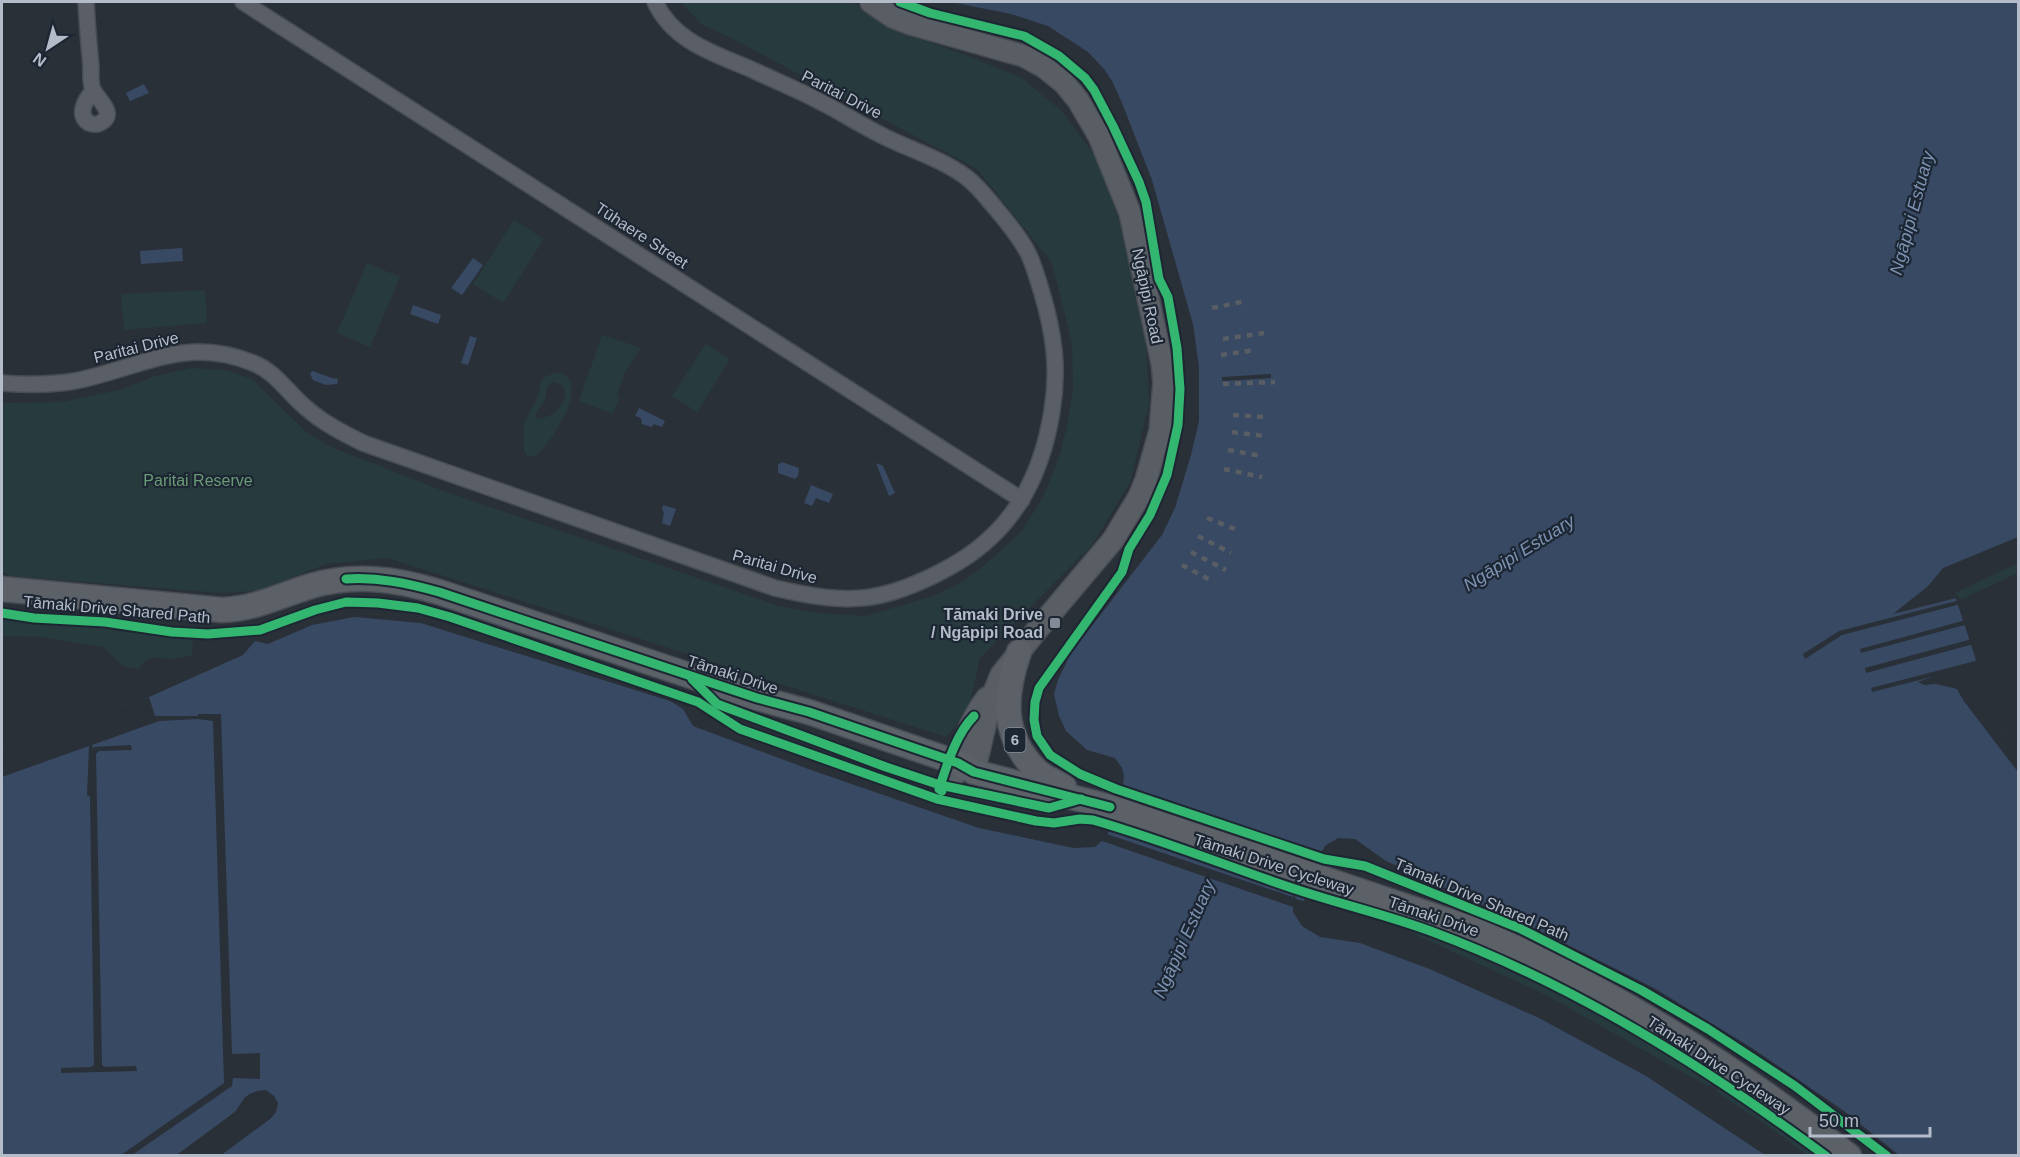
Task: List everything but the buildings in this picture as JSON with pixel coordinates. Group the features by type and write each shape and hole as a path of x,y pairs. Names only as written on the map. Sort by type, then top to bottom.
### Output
{"main road":[{"name":"Ngāpipi Road","path":"871,2 893,17 911,24 1024,56 1051,72 1078,100 1099,136 1130,213 1158,340 1164,382 1160,431 1155,454 1139,497 1113,540 1019,652 974,716 963,741 962,770"},
{"name":"Tāmaki Drive","path":"2,589 222,610 255,606 309,587 346,579 396,581 439,592 757,699 809,712 962,770 1110,807 1476,930 1636,1010 1776,1101 1849,1155"},
{"name":"6","path":"1019,652 1011,674 1007,697 1016,740 1036,770 1081,799"}],"street":[{"path":"86,2 93,91"},
{"name":"Tūhaere Street","path":"243,2 1022,500"},
{"name":"Paritai Drive","path":"2,383 37,385 74,381 179,352 224,353 267,370 316,417 363,443 775,588 835,600 863,599 890,594 927,580 974,552 1000,530 1022,500 1043,452 1049,430 1057,378 1056,355 1049,316 1028,254 981,190 956,171 885,137 818,100 697,46 678,33 655,2"}],"green space":[{"name":"Paritai Reserve","path":"681,2 853,2 898,31 1022,78 1063,112 1100,163 1121,227 1146,336 1149,404 1130,483 1092,545 980,658 968,712 946,737 388,558 327,564 257,591 220,593 11,576 2,572 2,403 62,402 120,390 152,377 190,368 226,370 252,379 305,431 331,447 438,489 779,606 817,613 866,616 933,596 962,582 987,563 1022,531 1043,497 1058,461 1067,426 1073,390 1072,343 1052,263 977,169 701,24"},
{"path":"514,220 544,239 503,303 473,284"},
{"path":"367,263 400,277 370,347 337,333"},
{"path":"205,290 207,323 124,330 121,294"},
{"path":"602,335 641,348 624,373 617,396 620,397 613,414 579,401"},
{"path":"706,344 730,359 697,412 672,396"},
{"path":"555,373 564,374 571,382 572,392 557,430 536,456 527,456 524,450 524,423 539,395 540,383 544,377","holes":["554,382 563,386 565,392 563,403 555,412 538,419 535,416 544,401 549,386"]},
{"path":"2018,563 2018,573 1962,599 1954,593"},
{"path":"2,612 117,617 145,628 181,628 193,642 192,655 175,659 149,659 138,669 123,666 103,647 40,637 2,636"},
{"path":"1410,928 1485,959 1558,994 1713,1082 1710,1086 1705,1085 1548,996 1408,931"},
{"path":"1719,1087 1816,1155 1807,1155 1716,1092"}],"water":[{"name":"Ngāpipi Estuary","path":"951,2 2018,2 2018,563 1954,593 1979,669 1964,675 2018,754 2018,1155 1899,1155 1844,1111 1752,1048 1654,988 1540,931 1386,861 1355,839 1338,838 1325,846 1320,854 1301,910 1323,927 1434,954 1790,1155 221,1155 270,1119 276,1112 278,1103 266,1090 245,1097 235,1112 177,1155 2,1155 2,748 149,697 243,655 255,641 268,644 312,625 354,617 421,623 670,701 683,709 693,726 811,770 979,828 1073,848 1095,847 1105,838 1110,830 1123,786 1122,768 1115,758 1087,750 1066,731 1059,716 1054,694 1071,653 1162,535 1175,508 1199,421 1199,367 1193,324 1152,180 1122,103 1104,69 1088,52 1048,26 1011,14"},
{"path":"144,84 149,93 130,101 126,93"},
{"path":"182,248 183,261 141,264 140,251"},
{"path":"473,258 483,265 462,295 451,288"},
{"path":"413,305 441,315 438,324 410,314"},
{"path":"470,336 477,338 468,365 461,363"},
{"path":"312,371 336,378 337,384 326,385 313,380 310,374"},
{"path":"639,408 665,421 662,427 642,424 641,418 635,416"},
{"path":"782,462 799,468 795,479 778,473 778,465"},
{"path":"876,463 883,466 895,493 889,496"},
{"path":"811,485 833,494 829,503 816,498 812,506 804,503"},
{"path":"663,505 676,509 670,526 662,523"}],"pier":[{"path":"1271,374 1271,378 1222,381 1222,377"},
{"path":"2018,537 2018,563 1955,593 1956,598 1893,614 1928,586 1943,568"},
{"path":"1960,600 1961,604 1842,635 1805,659 1803,654 1839,631"},
{"path":"1966,620 1968,624 1861,653 1860,649"},
{"path":"1972,639 1974,644 1866,673 1865,668"},
{"path":"1979,660 1981,665 1978,665 1979,669 1964,675 2018,754 2018,772 1957,689 1936,684 1924,685 1918,682 1932,677 1872,692 1871,688"},
{"path":"149,697 155,716 221,714 232,1054 260,1053 260,1079 233,1078 232,1086 132,1155 121,1155 224,1083 213,721 198,719 159,721 92,745 93,749 94,747 131,745 132,750 99,751 96,754 102,1065 105,1067 136,1066 137,1071 61,1073 61,1068 94,1065 90,797 87,795 89,746 2,777 2,748"},
{"path":"1120,785 1323,855 1308,898 1107,829"},
{"path":"1104,833 1293,897 1294,895 1296,899 1306,902 1304,909 1306,912 1324,924 1361,924 1396,936 1510,985 1666,1069 1793,1155 1765,1155 1646,1076 1539,1018 1432,970 1360,943 1320,937 1302,926 1293,912 1293,907 1099,840"},
{"path":"266,1090 274,1096 278,1103 273,1116 221,1155 218,1155 271,1114 275,1104 269,1095 261,1093 251,1097 236,1115 182,1156 177,1155 235,1112 249,1094"}],"railway":[{"path":"1212,308 1246,301"},
{"path":"1223,339 1264,333"},
{"path":"1221,355 1255,350"},
{"path":"1223,384 1275,382"},
{"path":"1233,415 1265,417"},
{"path":"1232,432 1265,436"},
{"path":"1228,450 1262,456"},
{"path":"1224,469 1262,477"},
{"path":"1207,518 1240,531"},
{"path":"1198,536 1231,553"},
{"path":"1191,552 1226,570"},
{"path":"1182,565 1214,582"}],"cycle path":[{"name":"Tāmaki Drive Cycleway","path":"900,2 930,13 1024,36 1059,56 1085,78 1113,126 1139,182 1146,202 1159,279 1168,297 1177,348 1180,389 1178,425 1167,475 1150,515 1129,549 1122,572 1039,688 1034,720 1037,736 1050,755 1080,774 1116,789 1324,859 1365,866 1519,928 1641,990 1708,1029 1795,1086 1887,1156"},
{"path":"346,579 392,581 439,592 757,698 809,712 958,763 974,772 1110,807"},
{"name":"Tāmaki Drive Shared Path","path":"2,613 208,634 260,630 315,610 346,602 418,608 450,617 698,702 740,729 937,799 1036,821 1054,823 1080,819 1093,820 1166,843 1304,892 1433,932 1486,953 1588,1003 1686,1060 1826,1156"},
{"path":"692,679 717,704 940,785 1049,808 1081,799"},
{"path":"942,791 939,789 953,750 962,732 974,716"}],"place":[{"name":"Tāmaki Drive / Ngāpipi Road","path":"1055,623"}]}
